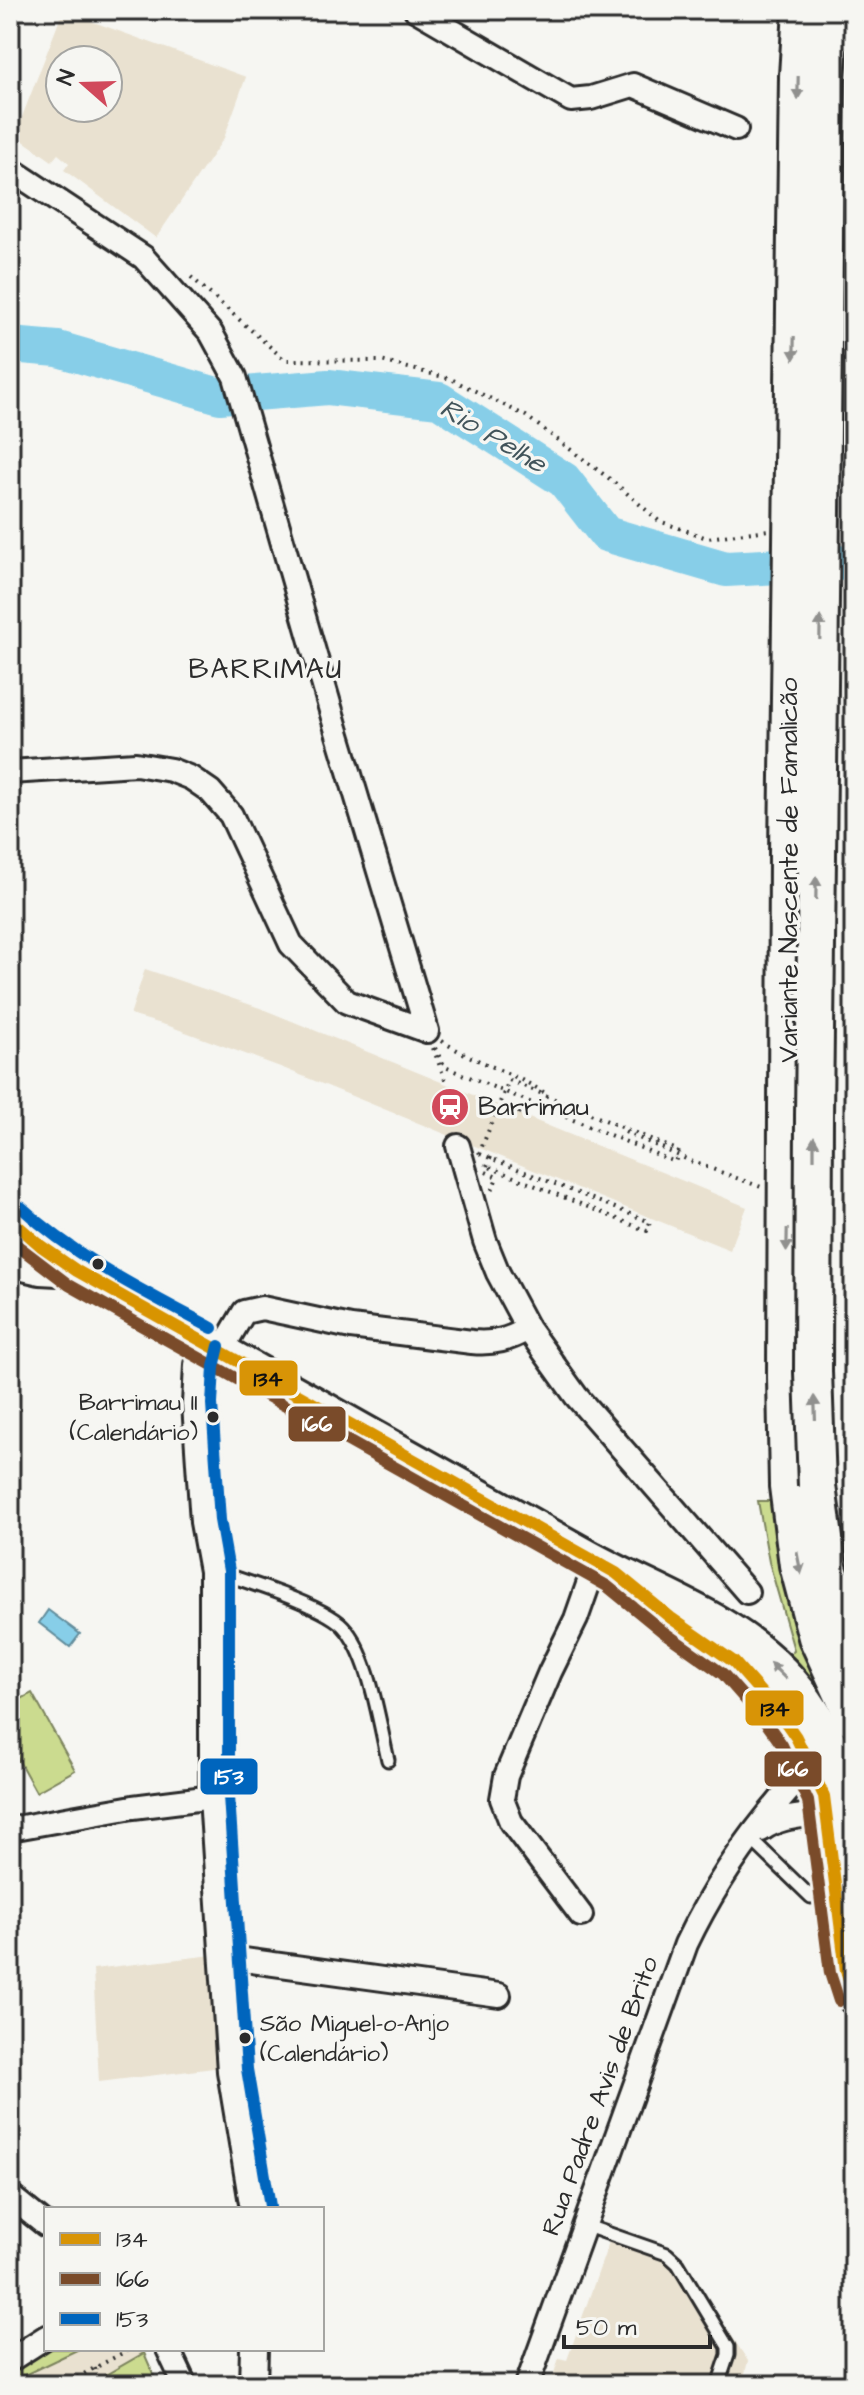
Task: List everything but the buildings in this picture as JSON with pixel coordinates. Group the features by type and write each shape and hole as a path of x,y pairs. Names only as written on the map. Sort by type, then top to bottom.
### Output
{"highway":[{"name":"Variante Nascente de Famalicão","path":"802,10 798,76 790,609 786,1363 802,1486 854,1648"},
{"name":"Variante Nascente de Famalicão","path":"831,10 826,79 813,1372 798,1565 817,1637 854,1718"}],"main road":[{"path":"11,1223 77,1271 606,1568 726,1628 781,1672 823,1730 838,1916 846,1971 854,1996"},
{"path":"10,1262 40,1269 77,1271"},
{"path":"826,1790 854,1849"}],"street":[{"path":"416,10 571,100 591,98 633,85 736,129"},
{"path":"10,169 143,257 211,333 235,377 427,1031"},
{"path":"10,772 136,764 171,770 191,778 210,791 231,815 291,944 347,1002 427,1031"},
{"path":"466,1152 485,1241 507,1292 528,1329 576,1396 747,1592"},
{"path":"250,2206 231,2071 213,1797 213,1571 204,1522 196,1404 198,1365 244,1312 262,1308 351,1327 481,1343 508,1339 528,1329"},
{"path":"581,1915 511,1822 502,1799 506,1776 550,1672 606,1568"},
{"name":"Rua Padre Avis de Brito","path":"750,1838 826,1790"},
{"name":"Rua Padre Avis de Brito","path":"527,2385 677,1963 706,1904 750,1838 772,1822 791,1816 826,1790"},
{"path":"10,1829 133,1807 213,1797"},
{"path":"223,1957 499,1995"},
{"path":"10,2196 44,2223"},
{"path":"10,2360 44,2338"},
{"path":"169,2351 185,2385"},
{"path":"253,2385 254,2351"}],"lane":[{"path":"213,1571 331,1615 346,1629 366,1674 388,1760"},
{"path":"750,1838 811,1897"},
{"path":"584,2225 667,2254 678,2264 728,2347 718,2385"}],"path":[{"path":"181,268 285,360 381,361 451,379 526,416 615,483 659,521 707,538 764,530 779,531"},
{"path":"427,1031 447,1085"},
{"path":"427,1031 445,1067 524,1099 675,1162 679,1151 509,1080 466,1152"},
{"path":"427,1031 482,1063 522,1078 560,1102 693,1162 766,1189"},
{"path":"519,1114 524,1099"},
{"path":"466,1152 650,1222 647,1231 487,1166 466,1152"},
{"path":"487,1166 493,1152"},
{"path":"63,2385 126,2351"},
{"path":"95,2368 101,2385"}],"shaded area":[{"path":"63,11 246,77 224,138 156,238 64,170 69,163 58,154 52,161 15,135 44,60 44,124 124,124 124,44 50,44"},
{"path":"145,969 260,1008 747,1207 730,1250 283,1068 130,1015"},
{"path":"213,1955 220,2063 214,2068 99,2082 93,1969"},
{"path":"595,2224 677,2252 748,2361 742,2385 550,2385 559,2358 567,2360 609,2242 591,2235"},
{"path":"44,2350 144,2351 158,2385 10,2385 10,2369"}],"green space":[{"path":"758,1501 773,1501 787,1598 824,1705 854,1758 854,1781 783,1660 794,1650 769,1562"},
{"path":"32,1693 75,1770 36,1792 10,1745 10,1705"},
{"path":"44,2350 75,2351 10,2382 10,2369"},
{"path":"144,2353 158,2385 108,2385 104,2376"}],"water":[{"path":"48,1610 80,1634 70,1647 39,1623"}],"waterway":[{"name":"Rio Pelhe","path":"10,345 58,349 220,396 328,387 439,400 564,480 606,534 726,569 854,562"}],"transit line":[{"name":"153","path":"21,1207 88,1259 212,1328"},
{"name":"134","path":"10,1219 77,1271 616,1573 671,1618 734,1662 796,1737 824,1796 846,1971 854,1996"},
{"name":"166","path":"10,1240 69,1285 607,1586 662,1631 723,1674 782,1745 808,1801 830,1973 839,2001"},
{"name":"153","path":"219,1346 214,1367 212,1404 220,1520 229,1571 229,1796 247,2069 270,2206"}],"place":[{"name":"Barrimau","path":"450,1107"},
{"name":"Barrimau II (Calendário)","path":"213,1417"},
{"name":"São Miguel-o-Anjo (Calendário)","path":"245,2038"}],"district":[{"name":"BARRIMAU","path":"266,669"}]}
